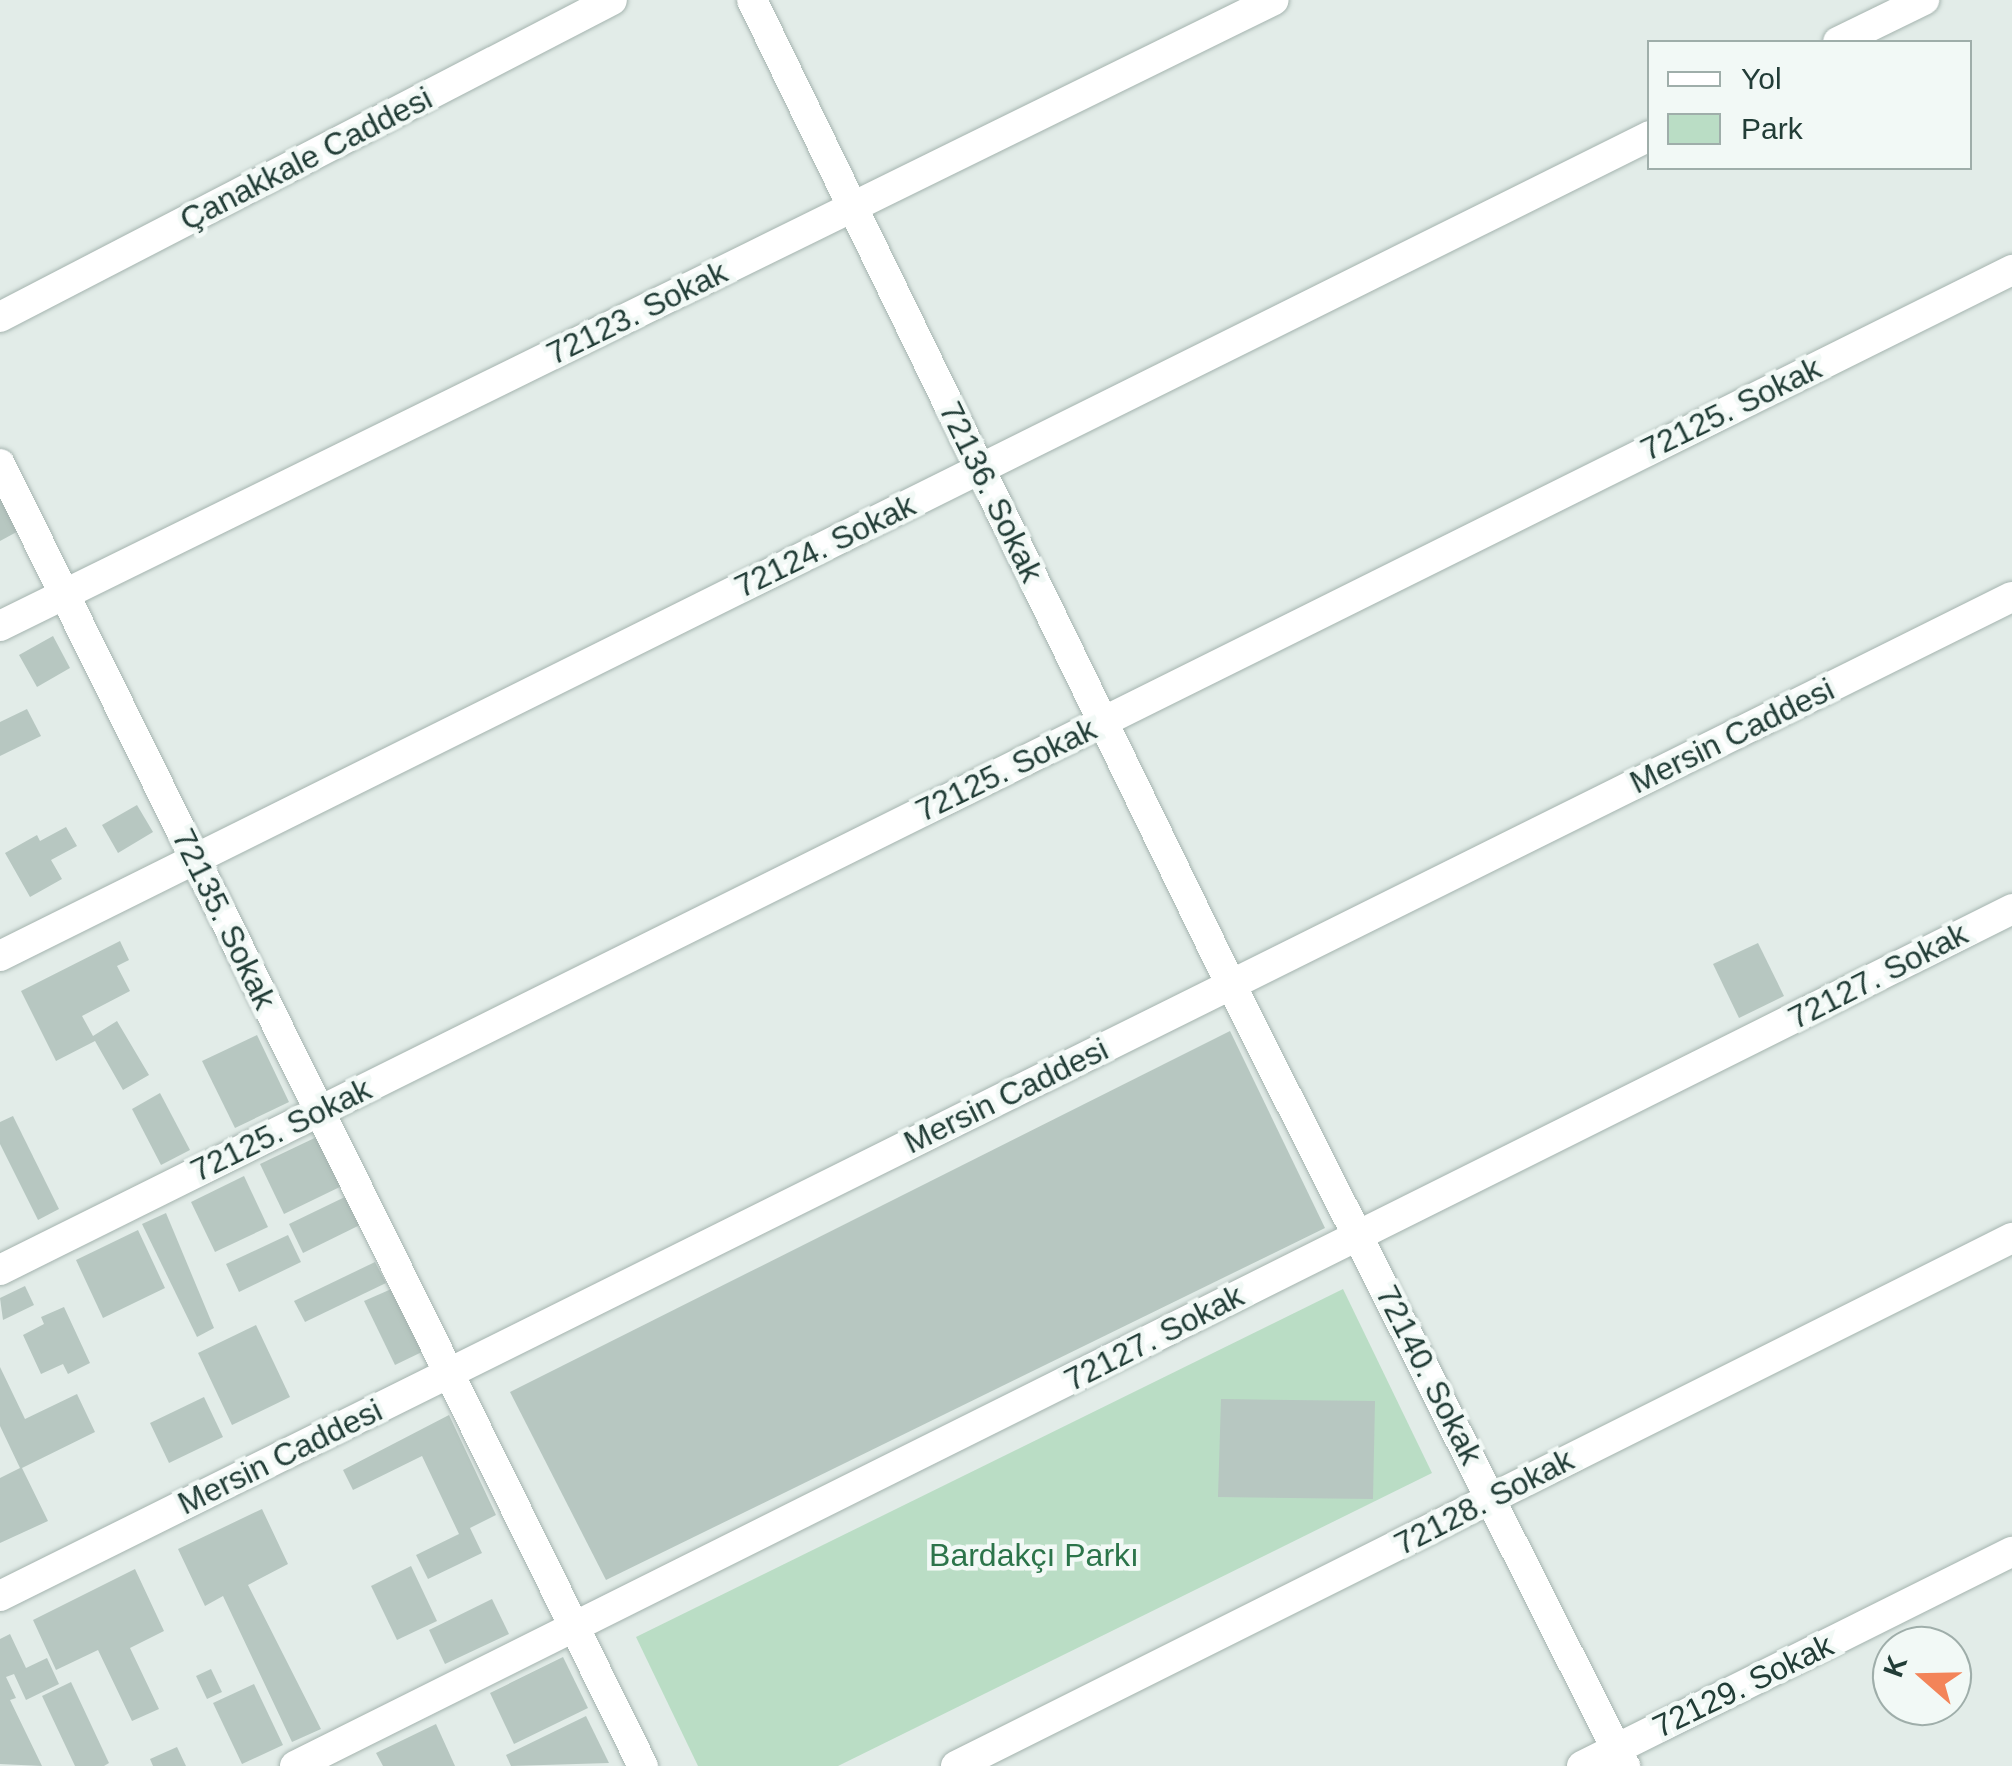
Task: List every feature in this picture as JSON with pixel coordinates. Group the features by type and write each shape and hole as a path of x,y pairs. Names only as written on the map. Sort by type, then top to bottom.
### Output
{"street":[{"name":"Çanakkale Caddesi","path":"0,317 612,0"},
{"name":"72136. Sokak","path":"752,0 1232,985"},
{"name":"72123. Sokak","path":"0,626 1274,0"},
{"path":"1842,40 1924,0"},
{"name":"72124. Sokak","path":"0,956 1647,137"},
{"name":"72125. Sokak","path":"0,1270 2012,270"},
{"name":"72135. Sokak","path":"0,464 643,1766"},
{"name":"Mersin Caddesi","path":"0,1596 2012,597"},
{"name":"72127. Sokak","path":"295,1766 2012,909"},
{"name":"72140. Sokak","path":"1232,985 1621,1758"},
{"name":"72128. Sokak","path":"956,1766 2012,1238"},
{"name":"72129. Sokak","path":"1582,1766 1621,1758 2012,1552"}],"green space":[{"name":"Bardakçı Parkı","path":"1343,1289 1432,1473 838,1766 698,1766 636,1637"}],"building":[{"path":"0,493 24,528 0,541"},
{"path":"53,636 70,668 37,687 19,655"},
{"path":"27,709 41,736 0,756 0,722"},
{"path":"137,805 153,832 118,853 102,825"},
{"path":"66,827 77,846 51,860 62,879 30,897 5,853 37,835 40,841"},
{"path":"120,941 129,960 117,966 130,991 82,1016 93,1036 117,1021 149,1075 123,1090 95,1041 56,1061 21,991"},
{"path":"1758,943 1784,996 1739,1018 1713,964"},
{"path":"1230,1031 1325,1228 606,1580 510,1392"},
{"path":"257,1035 289,1102 235,1128 202,1061"},
{"path":"160,1093 190,1150 161,1165 132,1109"},
{"path":"13,1116 59,1209 38,1220 0,1144 0,1122"},
{"path":"323,1134 346,1184 284,1214 260,1164"},
{"path":"244,1176 268,1227 215,1252 191,1202"},
{"path":"349,1195 362,1224 303,1253 289,1224"},
{"path":"166,1213 214,1328 197,1337 142,1224"},
{"path":"138,1230 165,1288 103,1318 76,1260"},
{"path":"288,1235 301,1262 239,1292 226,1264"},
{"path":"375,1262 386,1283 305,1322 294,1301"},
{"path":"25,1286 34,1305 3,1320 0,1298"},
{"path":"396,1287 426,1350 395,1365 364,1301"},
{"path":"64,1307 90,1363 68,1374 63,1364 41,1374 23,1335 44,1324 41,1317"},
{"path":"256,1325 290,1397 232,1425 198,1353"},
{"path":"0,1367 25,1419 77,1394 95,1432 22,1468 48,1521 0,1543 0,1478 20,1468 0,1426"},
{"path":"204,1397 223,1437 169,1463 150,1423"},
{"path":"1221,1399 1375,1401 1373,1499 1218,1497"},
{"path":"449,1415 496,1515 470,1528 482,1553 428,1579 416,1555 459,1534 422,1456 353,1490 343,1470"},
{"path":"262,1509 288,1564 248,1585 321,1729 292,1742 223,1596 205,1606 178,1549"},
{"path":"411,1566 437,1621 397,1640 371,1586"},
{"path":"135,1569 164,1631 130,1648 159,1709 132,1721 98,1650 56,1670 33,1620"},
{"path":"492,1599 509,1634 445,1664 429,1630"},
{"path":"10,1634 26,1668 47,1658 59,1684 26,1700 14,1674 6,1677 16,1698 10,1700 42,1766 0,1764 0,1639"},
{"path":"563,1657 588,1708 514,1744 490,1693"},
{"path":"211,1669 222,1692 207,1699 196,1676"},
{"path":"71,1682 109,1763 104,1766 75,1766 42,1696"},
{"path":"254,1684 283,1745 242,1764 213,1703"},
{"path":"586,1716 609,1763 511,1766 506,1755"},
{"path":"436,1724 455,1766 383,1766 376,1753"},
{"path":"177,1747 186,1766 153,1766 150,1759"}]}
